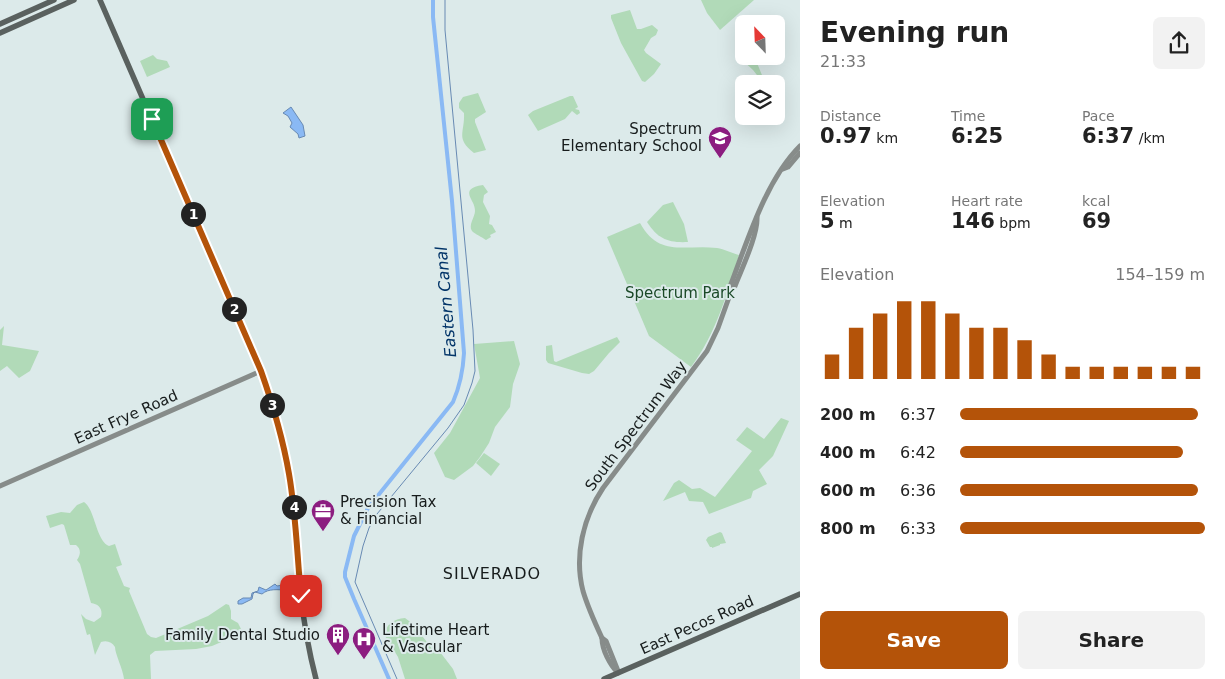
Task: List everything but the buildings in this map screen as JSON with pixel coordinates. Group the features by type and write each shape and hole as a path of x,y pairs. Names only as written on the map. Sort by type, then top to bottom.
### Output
{"main road":[{"path":"0,24 54,0"},
{"path":"0,33 74,0"},
{"path":"100,0 261,371 281,434 289,473 294,506 303,614 316,679"},
{"name":"East Pecos Road","path":"604,679 800,594"}],"street":[{"name":"South Spectrum Way","path":"618,673 606,641 602,638 586,602 581,579 581,544 587,518 603,488 707,351 718,328 732,289 731,284 768,191 783,169 784,164 800,146"},
{"name":"South Spectrum Way","path":"783,169 788,167 800,153"},
{"name":"East Frye Road","path":"0,486 261,371"}],"green space":[{"path":"701,0 754,0 720,30 707,13"},
{"path":"630,10 637,29 652,25 658,30 644,50 661,64 645,82 642,81 621,43 611,18 611,15"},
{"path":"153,55 157,59 167,61 170,67 147,77 140,61"},
{"path":"748,65 758,65 762,75 757,75"},
{"path":"478,93 486,112 475,119 475,122 486,150 474,153 468,148 463,139 464,113 459,108 459,103 463,97"},
{"path":"573,96 578,107 575,109 579,110 580,113 577,115 572,111 565,119 538,131 528,115 533,111"},
{"path":"483,185 488,192 484,195 483,202 490,216 489,224 492,225 496,232 486,240 471,229 475,207 469,192 475,187"},
{"path":"673,202 684,224 688,242 675,242 664,239 647,222 663,205"},
{"name":"Spectrum Park","path":"640,223 647,234 664,245 684,248 717,248 739,255 714,327 691,367 649,336 607,237"},
{"path":"4,326 2,345 39,351 30,371 19,378 7,366 0,371 0,330"},
{"path":"617,337 620,342 594,371 589,374 548,363 546,360 546,346 552,345 554,361 556,362"},
{"path":"514,341 520,364 513,384 510,407 495,427 489,443 473,466 454,480 445,477 434,453 450,433 480,378 474,344"},
{"path":"781,418 789,421 773,456 759,470 767,484 753,491 751,498 709,514 703,502 689,501 685,492 663,501 674,483 679,480 692,489 700,488 715,497 752,451 736,440 747,427 764,439"},
{"path":"484,453 500,464 491,476 476,463"},
{"path":"84,502 91,511 101,538 109,546 115,544 122,565 116,567 124,586 130,588 129,591 147,634 156,638 208,616 226,604 229,605 231,611 231,619 238,623 242,631 240,634 212,646 196,649 155,651 150,655 151,679 124,679 115,647 109,642 101,642 95,655 90,634 87,635 81,614 86,619 94,622 101,617 101,609 91,603 80,564 77,560 80,554 79,548 76,545 70,545 64,525 50,528 46,516 61,512 70,513 77,505"},
{"path":"720,532 726,543 710,547 706,540 708,537"},
{"path":"405,618 413,624 433,650 440,652 453,669 457,679 405,679 398,657 385,636 385,632 388,625"}],"water":[{"path":"291,107 303,125 305,136 299,138 298,134 290,127 292,123 288,116 283,113"},
{"path":"288,582 287,590 271,590 262,594 255,592 258,591 259,587 266,590 275,584 277,586"},
{"path":"255,592 252,599 238,604 238,601 243,598 251,598 252,593"}],"waterway":[{"name":"Eastern Canal","path":"389,679 354,599 345,577 345,572 354,536 368,508 453,402 461,379 464,353 433,0"},
{"path":"397,679 355,582 363,546 369,528 377,514 448,428 464,405 475,371 473,330 445,30 445,0"}],"place":[{"name":"Spectrum Elementary School","path":"720,159"},
{"name":"Precision Tax & Financial","path":"323,532"},
{"name":"Family Dental Studio","path":"338,656"},
{"name":"Lifetime Heart & Vascular","path":"364,660"}],"district":[{"name":"SILVERADO","path":"492,573"}],"route":[{"path":"152,119 261,371 269,394 281,434 294,506 301,596"}]}
